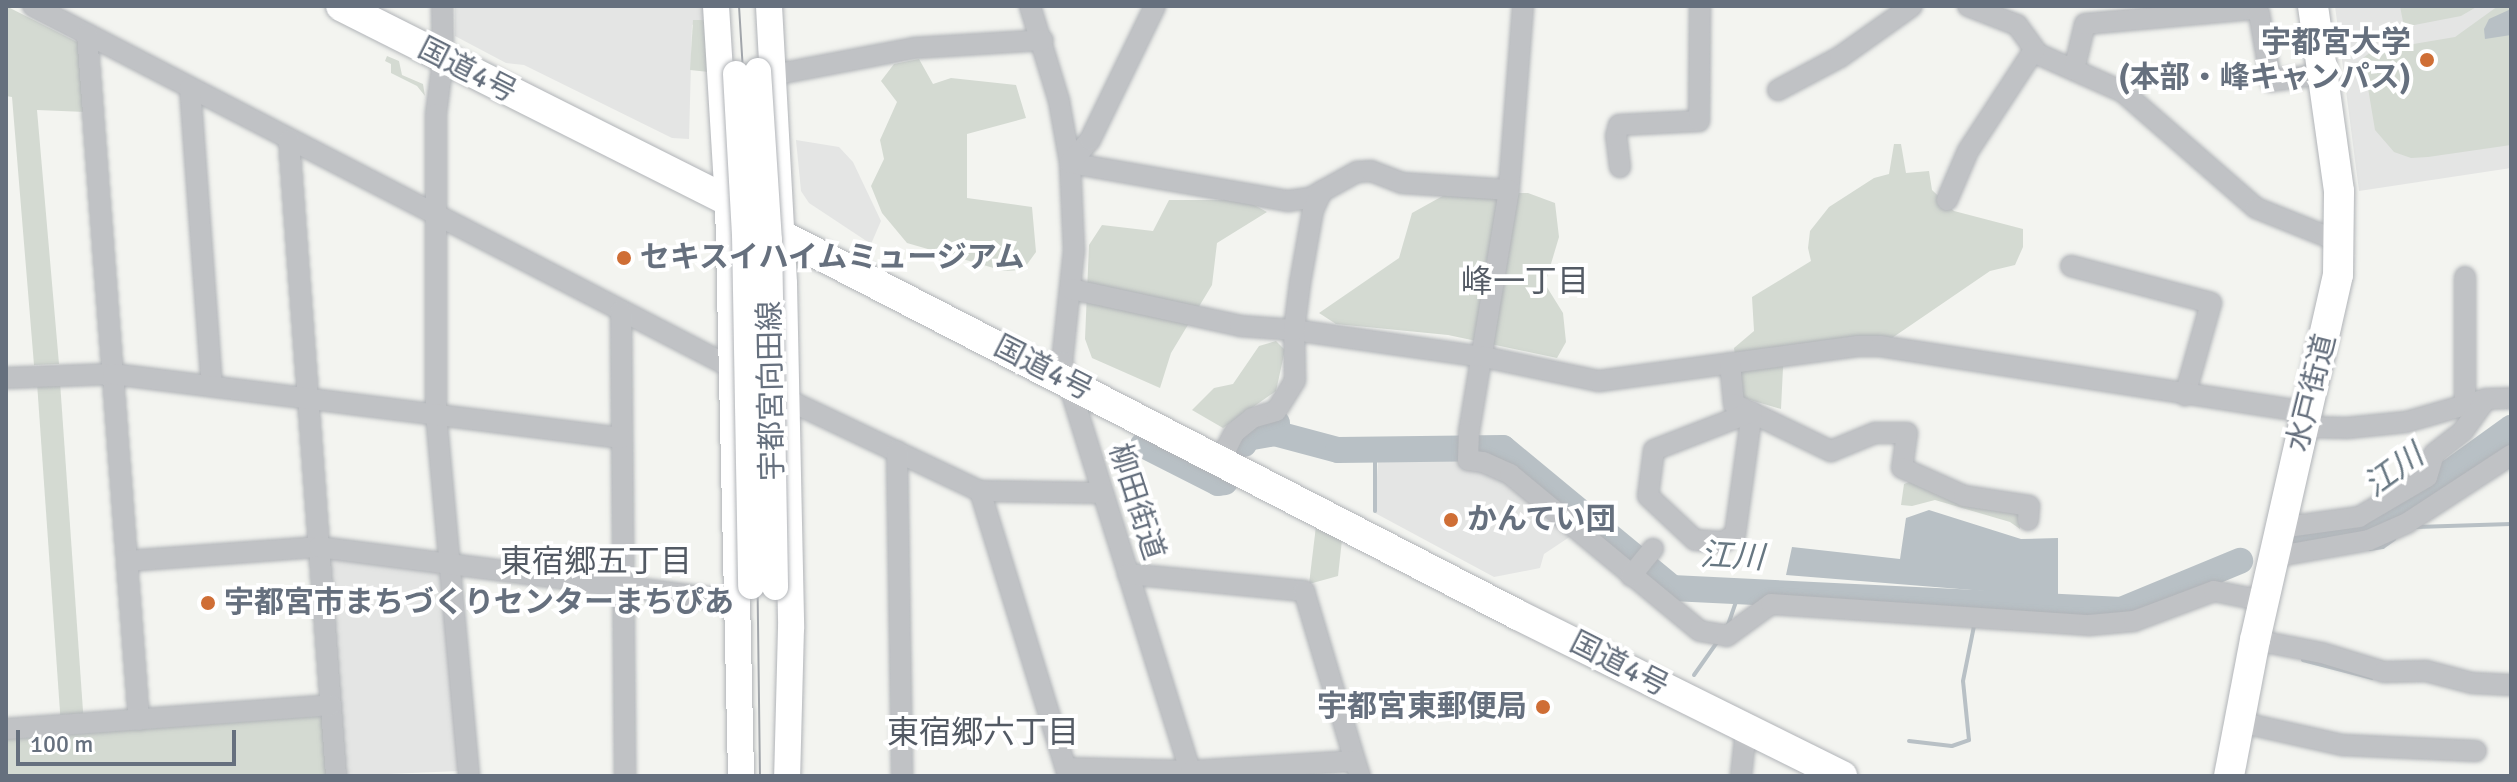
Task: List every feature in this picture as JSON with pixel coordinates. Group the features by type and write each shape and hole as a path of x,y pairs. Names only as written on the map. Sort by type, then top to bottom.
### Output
{"highway":[{"name":"国道4号","path":"341,6 728,201 783,236 1069,383 1746,730 1842,776"},
{"name":"水戸街道","path":"2229,776 2255,640 2335,297 2340,242 2339,191 2313,6"}],"main road":[{"path":"716,6 728,201 733,368 754,591 741,776"},
{"name":"宇都宮向田線","path":"731,6 756,73"},
{"name":"宇都宮向田線","path":"753,776 754,591 745,234 756,73 755,6"},
{"path":"769,6 756,73 783,236 791,628 787,776"},
{"name":"宇都宮向田線","path":"754,591 777,776"}],"street":[{"path":"33,6 733,368"},
{"path":"442,6 443,60 436,114 436,414 469,776"},
{"name":"柳田街道","path":"1030,6 1043,40 1070,163 1074,210 1071,289 1062,352 1191,774"},
{"path":"1070,163 1090,140 1155,6"},
{"path":"1523,6 1509,190 1468,460 1483,462 1510,474 1578,527 1700,631 1727,636 1771,604 2089,625 2134,621 2214,591 2264,601"},
{"path":"1620,167 1616,136 1619,125 1699,121 1700,6"},
{"path":"1778,90 1840,57 1912,6"},
{"path":"1968,6 2017,25 2034,50 2123,92 2256,208 2340,242"},
{"path":"2074,70 2085,24 2253,9 2259,13 2271,81 2322,74"},
{"path":"87,34 139,720"},
{"path":"756,73 914,48 1043,40"},
{"path":"1947,200 1968,151 2034,50"},
{"path":"190,88 212,386"},
{"path":"289,140 336,776"},
{"path":"1070,163 1288,201 1322,191 1357,172 1371,171 1402,183 1509,190"},
{"path":"1221,459 1235,432 1252,418 1276,411 1295,380 1294,330 1311,221 1322,191"},
{"path":"2071,266 2211,303 2185,395"},
{"path":"2465,277 2465,405"},
{"path":"1071,289 1240,326 1294,330 1484,357 1599,381 1880,346 2185,395 2347,428 2406,422 2486,399 2511,398"},
{"path":"621,311 625,776"},
{"path":"1730,363 1734,404 1831,451 1875,433 1907,433 1902,468 1964,496 2029,506 2028,520"},
{"path":"6,378 113,374 621,438"},
{"path":"786,399 980,491 1103,493"},
{"path":"2277,543 2359,517 2427,477 2434,454 2463,431 2486,399"},
{"path":"1752,412 1735,535 1723,542 1695,540 1648,496 1654,450 1752,412"},
{"path":"897,451 902,776"},
{"path":"2277,543 2369,540 2407,523 2511,455"},
{"path":"980,491 1067,772 1191,774 1358,768 1304,591 1128,574"},
{"path":"127,561 319,547 623,587 754,591"},
{"path":"1633,574 1650,551"},
{"path":"2255,640 2322,653 2384,672 2426,671 2472,683 2511,685"},
{"path":"6,729 331,705"},
{"path":"2239,722 2343,745 2476,751"},
{"path":"1741,776 1746,730"}],"shaded area":[{"path":"6,6 79,43 86,112 37,110 59,364 34,365 12,97 6,96"},
{"path":"455,6 704,6 705,20 692,25 689,139 672,138 524,65 506,63 455,36"},
{"name":"宇都宮大学 (本部・峰キャンパス)","path":"2335,6 2511,6 2511,168 2359,191"},
{"path":"2400,6 2478,6 2461,16 2404,27"},
{"path":"2498,6 2511,6 2511,145 2428,157 2411,158 2394,152 2375,130 2363,58 2372,51 2455,37"},
{"path":"2511,9 2511,35 2485,39 2484,29 2489,19"},
{"path":"693,20 705,20 709,72 690,70"},
{"path":"387,56 399,61 402,75 423,84 425,96 417,86 391,73 391,64 385,61"},
{"path":"919,59 933,84 951,78 1016,85 1026,118 967,134 967,198 1032,207 1036,252 1023,270 1004,271 907,243 882,213 871,186 884,159 880,140 897,102 881,81 894,64"},
{"path":"796,140 839,147 853,162 881,221 871,244 809,203 801,191"},
{"path":"1894,144 1901,144 1906,173 1929,171 1932,190 1954,211 2023,229 2023,247 2015,265 1990,271 1892,338 1784,347 1781,409 1740,397 1734,348 1754,331 1752,297 1811,261 1808,248 1810,231 1829,207 1874,178 1889,174"},
{"path":"1448,193 1528,193 1555,203 1559,237 1545,284 1563,313 1566,342 1557,358 1448,335 1336,324 1319,313 1399,258 1412,213"},
{"path":"1169,200 1245,200 1267,212 1217,243 1212,285 1171,353 1160,388 1092,358 1085,339 1089,245 1102,225 1153,231"},
{"path":"1276,341 1285,350 1276,391 1223,428 1192,410 1214,388 1233,384 1259,346"},
{"path":"60,382 84,718 61,720 37,384"},
{"path":"1378,460 1457,461 1506,478 1574,534 1544,554 1540,568 1494,577 1375,513"},
{"path":"1914,480 2018,511 2020,529 2010,522 1935,500 1912,506 1901,505 1904,484"},
{"path":"1929,510 2021,539 2058,538 2058,597 1786,575 1792,547 1900,559 1906,518"},
{"path":"1316,526 1342,540 1338,576 1309,584"},
{"path":"333,557 433,570 442,577 459,771 341,776 326,564"},
{"path":"319,716 326,720 329,776 6,776 6,739"}],"waterway":[{"name":"江川","path":"1277,423 1274,433 1338,450 1503,448 1672,588 2121,610 2240,561"},
{"name":"江川","path":"2304,536 2375,526 2511,428"},
{"path":"1244,444 1247,438 1274,433"},
{"path":"1143,445 1218,483 1225,482"},
{"path":"1375,449 1375,511"},
{"path":"2416,527 2511,524"},
{"path":"2370,549 2383,547 2394,539"},
{"path":"1728,625 1740,591"},
{"name":"江川","path":"1978,611 1979,603"},
{"path":"1909,741 1952,746 1969,740 1963,681 1974,626"},
{"path":"1694,675 1718,641"},
{"path":"2303,660 2372,678"}],"tram line":[{"path":"739,6 753,236 760,776"}],"place":[{"name":"宇都宮大学 (本部・峰キャンパス)","path":"2427,60"},
{"name":"セキスイハイムミュージアム","path":"624,258"},
{"name":"かんてい団","path":"1451,520"},
{"name":"宇都宮市まちづくりセンターまちぴあ","path":"208,603"},
{"name":"宇都宮東郵便局","path":"1543,707"}],"district":[{"name":"峰一丁目","path":"1525,282"},
{"name":"東宿郷五丁目","path":"596,562"},
{"name":"東宿郷六丁目","path":"983,733"}]}
